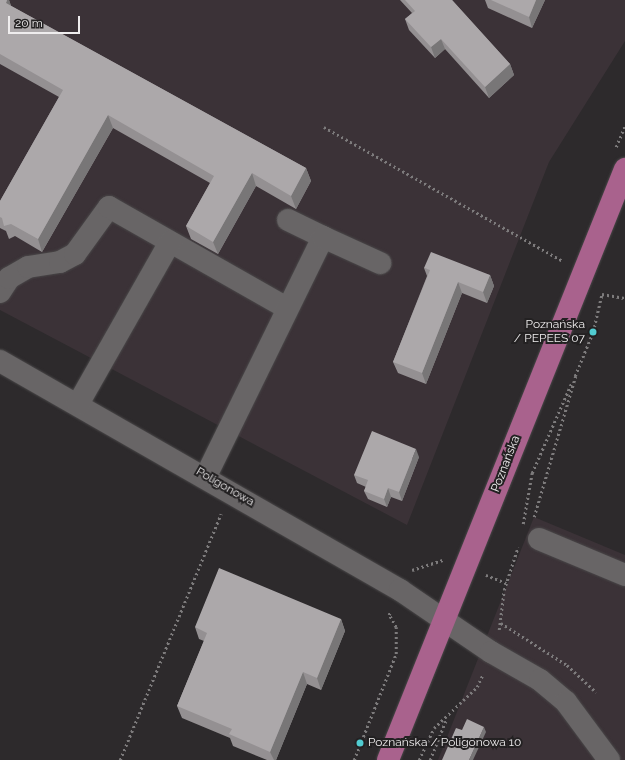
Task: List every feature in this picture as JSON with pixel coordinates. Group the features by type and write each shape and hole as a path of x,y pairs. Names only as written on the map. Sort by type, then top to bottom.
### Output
{"main road":[{"name":"Poznańska","path":"388,760 625,169"}],"street":[{"path":"0,292 9,278 28,267 60,262 75,254 109,207 287,308"},
{"path":"288,220 380,263"},
{"path":"206,476 287,308 324,237"},
{"path":"78,404 170,242"},
{"name":"Poligonowa","path":"0,361 206,476 400,590 445,621 540,680 566,702 609,760"},
{"path":"531,536 625,575"}],"path":[{"path":"324,127 583,272"},
{"path":"531,536 522,515 532,473 593,332 604,287"},
{"path":"602,294 625,298"},
{"path":"531,536 534,517 576,374"},
{"path":"120,760 230,490"},
{"path":"501,623 567,665 596,692"},
{"path":"419,760 431,733 446,719 430,760"}],"shaded area":[{"path":"0,0 625,0 625,41 549,162 407,525 0,310"},
{"path":"534,517 625,555 625,760 438,760"}],"building":[{"path":"0,0 7,0 6,3 306,168 291,196 252,173 213,242 186,226 214,176 108,115 38,239 11,224 4,226 2,218 0,217 0,201 63,90 0,54"},
{"path":"405,0 452,0 510,64 485,87 441,39 431,47 405,19 415,11"},
{"path":"491,0 536,0 529,17"},
{"path":"431,252 490,275 483,292 458,282 422,373 393,362 430,270 424,268"},
{"path":"372,431 416,449 399,492 388,488 384,499 364,491 368,480 354,475"},
{"path":"219,568 341,619 317,678 303,672 270,752 229,734 232,729 177,706 207,633 195,627"},
{"path":"467,719 484,727 469,760 442,760 456,728 462,730"}],"place":[{"name":"Poznańska / PEPEES 07","path":"593,332"},
{"name":"Poznańska / Poligonowa 10","path":"360,743"}]}
